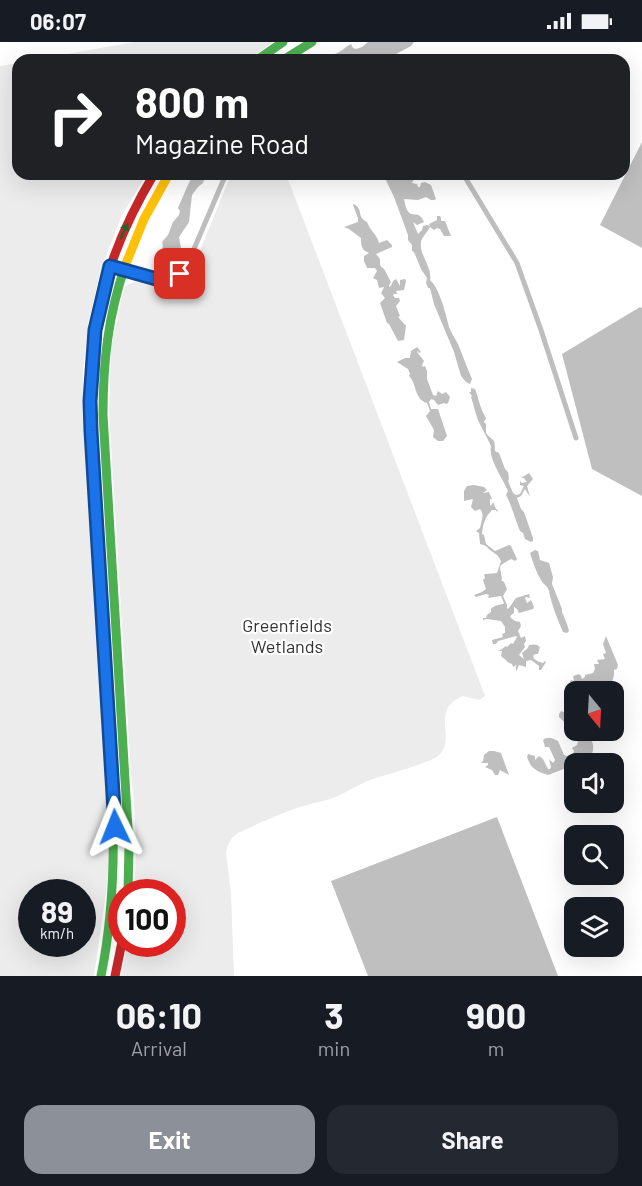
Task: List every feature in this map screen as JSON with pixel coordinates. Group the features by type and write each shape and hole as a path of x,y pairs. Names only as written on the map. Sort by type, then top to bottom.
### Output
{"highway":[{"path":"266,54 283,42"},
{"path":"293,54 312,42"},
{"path":"101,976 112,907 115,845 90,401 95,330 110,266 123,231 151,180"},
{"path":"128,879 129,846 103,414 104,364 111,316 123,269 144,218 166,180"},
{"path":"115,976 119,957"}],"street":[{"path":"110,266 160,280 168,280 180,274 188,263 223,180"},
{"path":"468,180 517,263 576,438"}],"green space":[{"path":"134,42 273,42 256,54 67,54"},
{"path":"12,64 12,180 143,180 122,215 101,269 88,325 83,373 110,853 94,976 0,976 0,66"},
{"name":"Greenfields Wetlands","path":"229,180 288,180 485,696 479,700 463,696 447,709 446,741 444,748 436,758 370,780 333,798 282,814 238,833 232,838 226,852 231,894 234,976 121,976 125,957 186,957 186,879 135,879 135,818 109,411 111,347 124,288 130,283 137,282 160,286 176,285 193,268"}],"shaded area":[{"path":"368,42 414,42 396,54 335,54 351,44 356,49"},
{"path":"642,142 642,248 600,225 623,180 630,180 630,166"},
{"path":"191,180 204,180 192,195 189,222 179,237 181,248 169,266 156,272 154,271 162,253 162,242 179,215 178,208"},
{"path":"386,180 414,180 412,183 417,184 418,187 425,182 431,185 436,199 431,200 426,197 418,200 404,199 408,211 422,217 424,222 417,225 413,222 418,234 423,226 430,226 429,224 437,220 437,216 440,216 441,221 445,221 451,236 444,236 440,229 434,230 430,227 422,239 421,249 429,270 430,280 440,296 450,329 472,379 470,384 461,376 430,288 426,283 427,278 412,251 412,245 408,240"},
{"path":"354,204 359,208 362,218 367,222 379,243 387,240 392,245 376,254 391,282 389,287 396,279 400,286 400,280 405,279 406,281 404,290 396,291 397,294 393,295 400,301 396,306 400,316 398,317 406,326 404,340 398,341 387,323 380,303 385,298 381,293 384,287 379,288 377,280 373,278 377,271 375,268 367,268 364,261 364,256 369,253 362,247 361,238 344,227 358,222"},
{"path":"640,307 642,308 642,496 592,469 562,354"},
{"path":"417,347 421,352 417,352 424,361 422,365 427,371 427,379 433,395 436,396 438,391 442,394 446,392 450,397 446,404 438,405 431,399 429,402 431,409 438,409 447,436 443,441 438,441 433,437 434,430 426,416 430,411 427,403 418,395 408,369 397,362 410,358 411,351"},
{"path":"471,388 475,389 486,418 484,422 486,433 494,442 495,451 499,453 508,472 508,481 513,493 520,494 524,486 520,485 520,481 527,482 521,478 529,473 533,479 527,486 530,497 525,489 517,498 533,538 531,542 525,539 518,526 506,495 508,491 477,417 469,392"},
{"path":"467,486 484,487 487,490 483,493 489,492 492,499 490,499 490,505 493,502 498,510 497,512 492,510 485,521 482,534 486,544 495,551 509,545 517,559 515,561 511,559 500,568 501,580 507,589 503,596 507,609 516,598 529,594 530,598 525,598 527,603 531,600 534,607 519,613 514,607 514,613 510,617 520,622 521,626 518,631 521,638 525,636 525,647 519,655 524,659 522,653 529,645 539,646 538,654 533,656 538,661 546,662 541,670 531,660 526,661 526,667 519,665 516,672 516,665 513,667 501,656 502,651 499,651 513,644 517,637 493,644 492,640 503,637 505,627 501,621 483,620 492,608 504,603 501,596 488,598 489,595 486,594 476,597 474,595 486,589 484,575 497,573 501,561 496,554 480,544 479,533 476,531 480,528 482,518 480,509 475,511 471,507 473,499 464,501 464,491"},
{"path":"538,551 540,560 549,563 553,577 552,584 569,631 567,633 563,632 548,589 535,567 530,553"},
{"path":"606,636 618,665 614,670 612,681 574,681 573,676 579,674 582,679 585,675 593,673 594,664 599,664 597,660 605,659 603,644"},
{"path":"561,711 564,712 564,722 559,717"},
{"path":"552,738 558,741 564,755 564,769 548,775 534,769 527,757 528,754 535,756 535,760 539,756 550,769 549,759 553,763 555,760 549,747 545,747 543,740"},
{"path":"591,741 592,753 573,753 572,748 578,742"},
{"path":"489,751 501,753 509,775 500,770 498,775 495,775 492,770 485,767 488,763 481,763 484,755"},
{"path":"497,817 558,976 368,976 331,881"}],"traffic: fast":[{"path":"266,54 283,42"},
{"path":"293,54 312,42"},
{"path":"125,266 114,303 108,339 103,415 129,846 128,879"},
{"path":"101,976 107,939 113,866 106,681"}],"traffic: slow":[{"path":"125,266 144,219 166,180"},
{"path":"95,334 91,431 106,681"}],"traffic: jam":[{"path":"95,334 103,292 116,251 133,212 151,180"},
{"path":"115,976 119,957"}],"route":[{"path":"115,827 91,431 90,401 95,330 110,266 160,280 168,280 180,274"}]}
